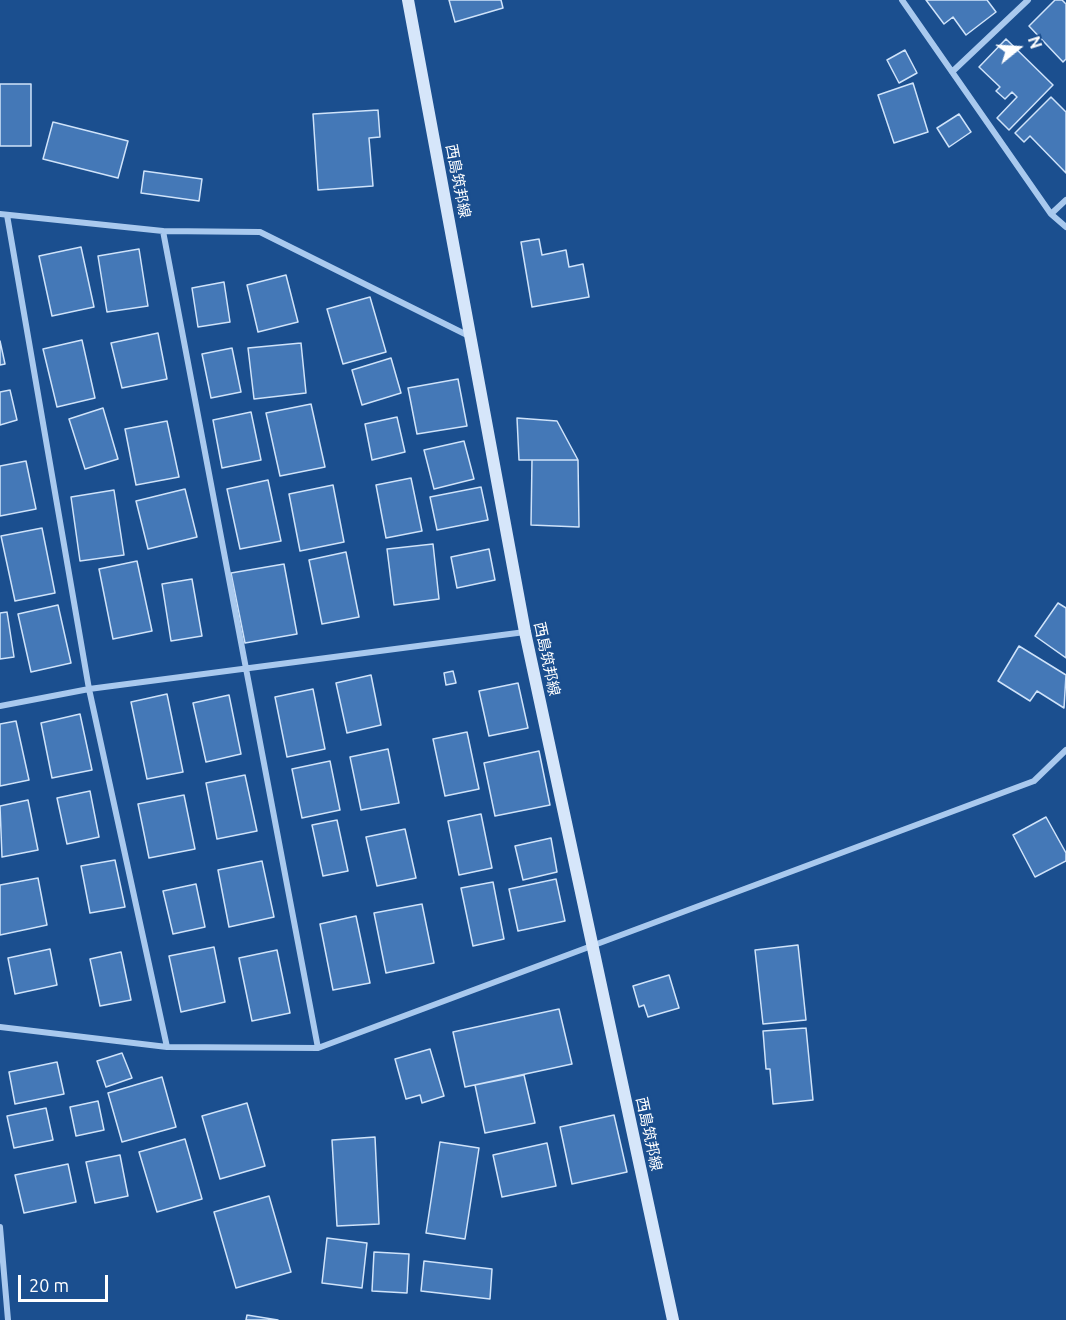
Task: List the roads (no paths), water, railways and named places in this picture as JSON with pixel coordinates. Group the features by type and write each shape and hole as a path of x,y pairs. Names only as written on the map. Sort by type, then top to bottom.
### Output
{"main road":[{"name":"西島筑邦線","path":"408,0 525,632 673,1320"}],"street":[{"path":"902,0 1050,214 1066,226"},
{"path":"952,72 1028,0"},
{"path":"1050,214 1066,200"},
{"path":"167,1047 89,689 4,214 163,231 260,232 472,338"},
{"path":"163,231 244,668 318,1048"},
{"path":"0,706 89,689 525,632"},
{"path":"0,1027 167,1047 318,1048 594,948 1034,782 1066,750"},
{"path":"0,1227 8,1320"}]}
